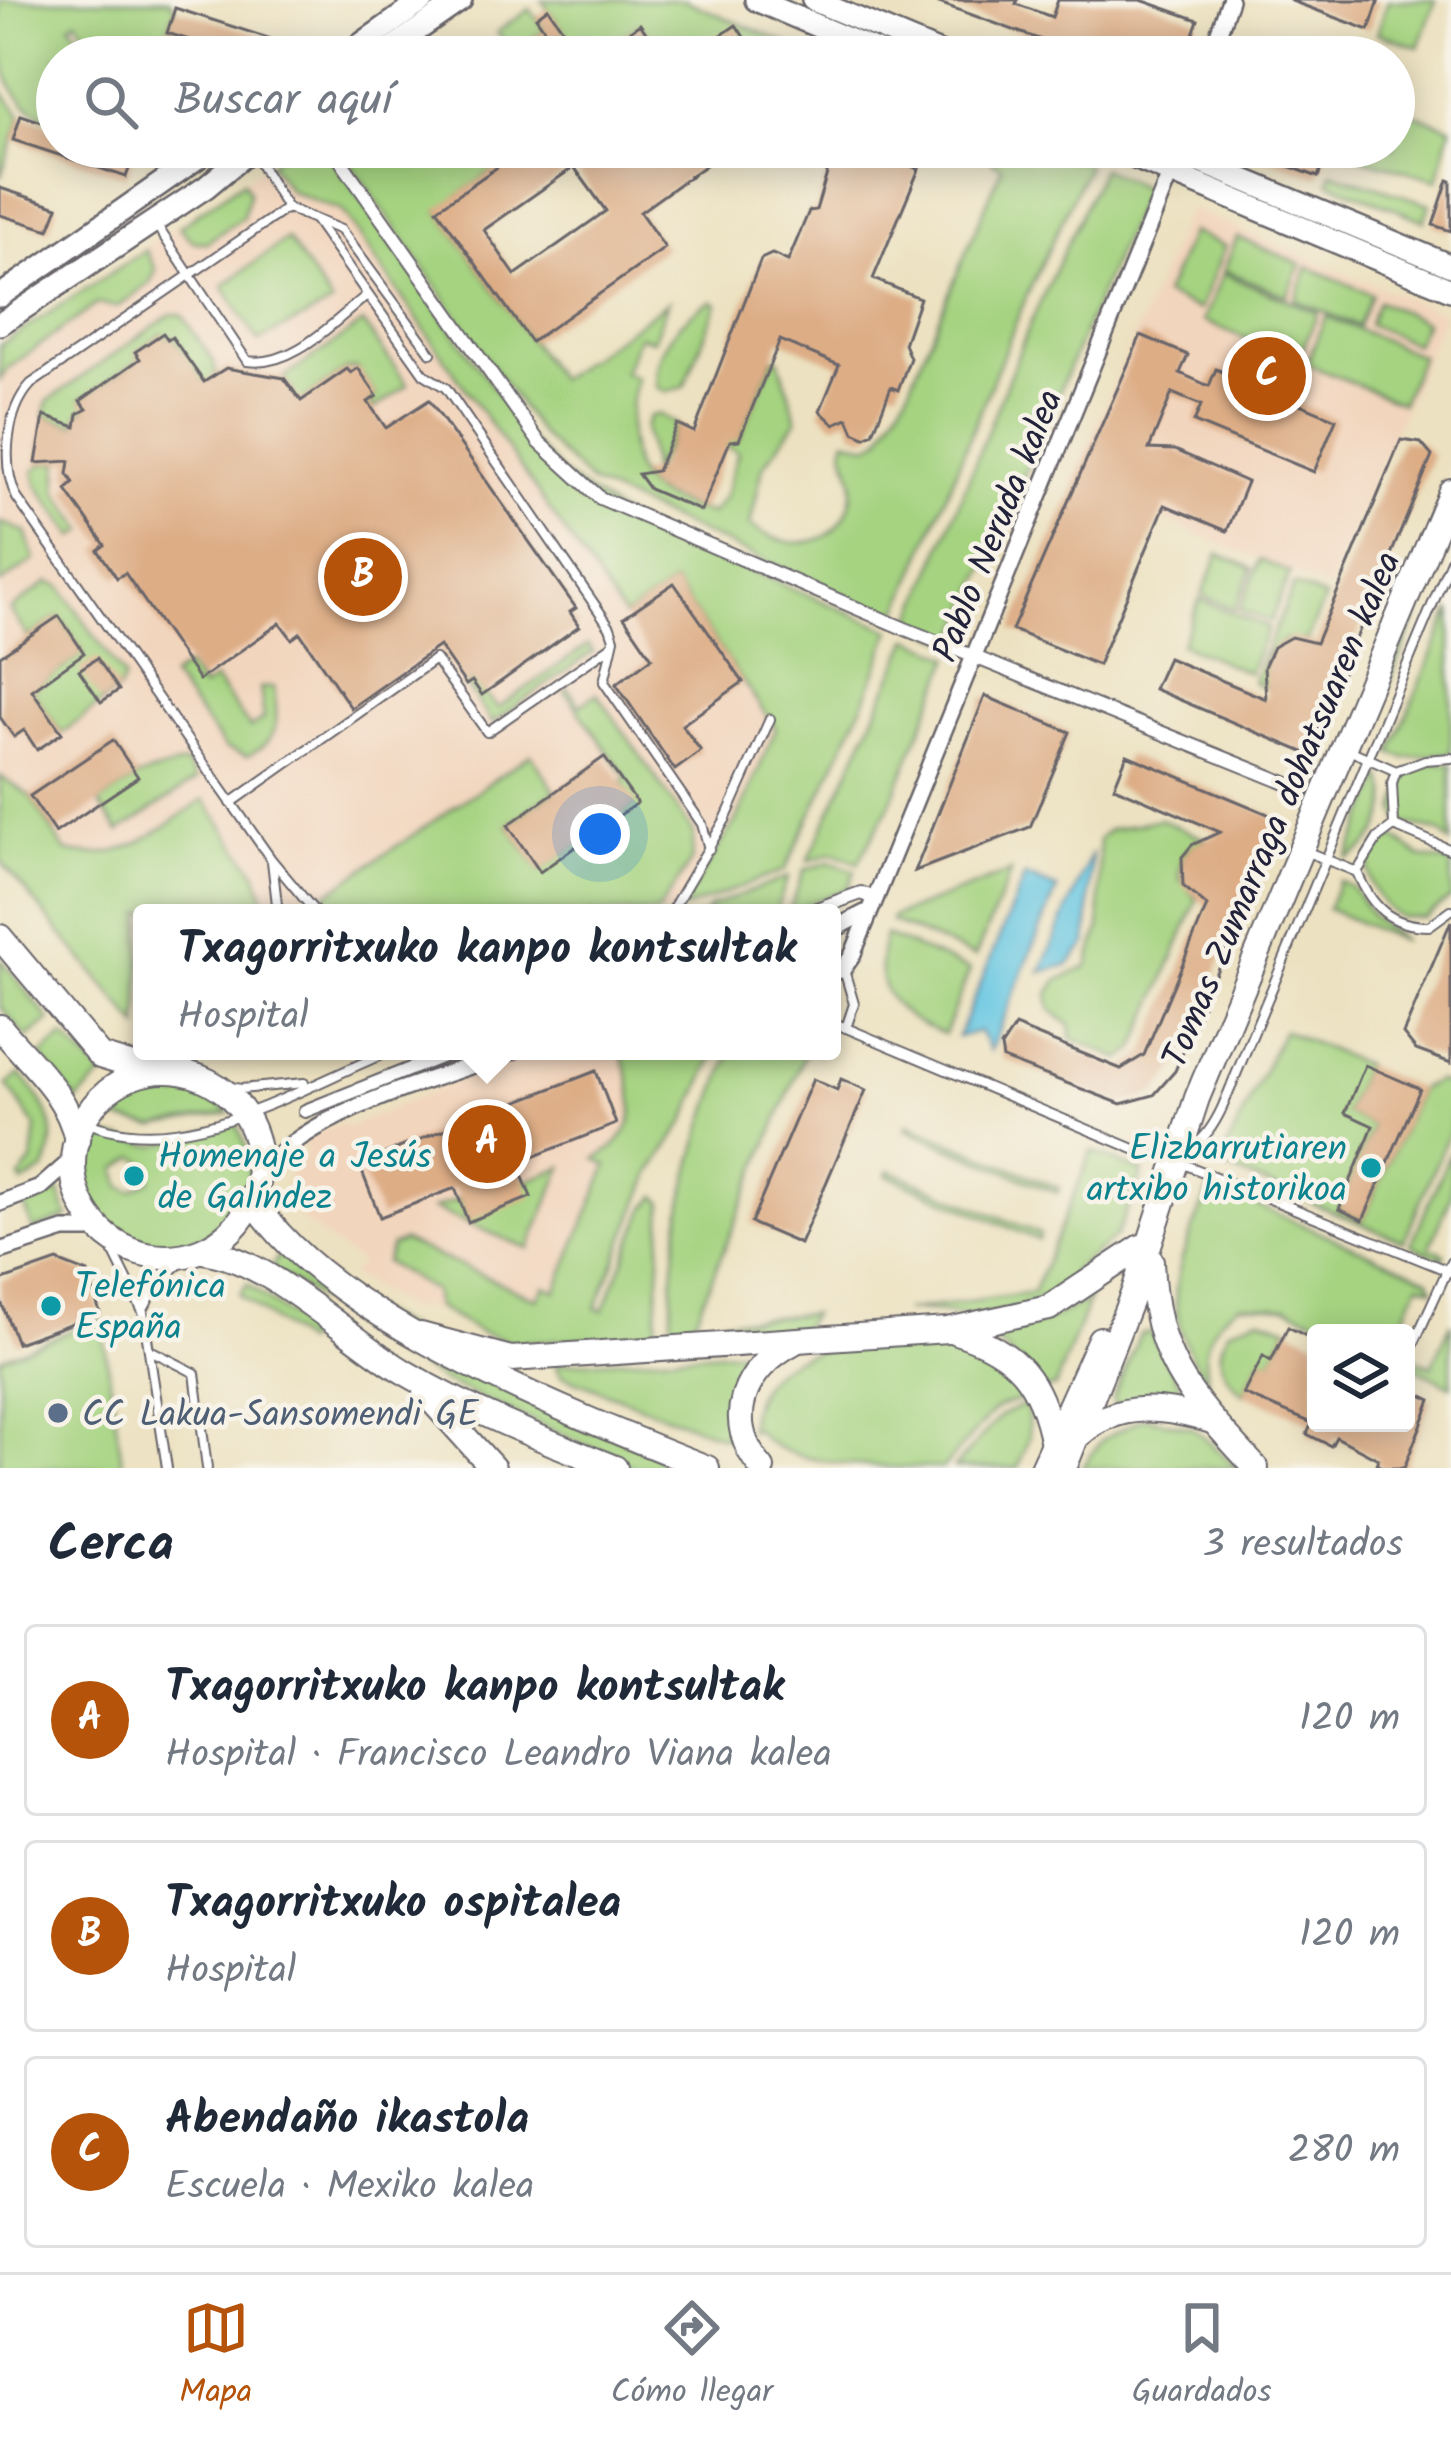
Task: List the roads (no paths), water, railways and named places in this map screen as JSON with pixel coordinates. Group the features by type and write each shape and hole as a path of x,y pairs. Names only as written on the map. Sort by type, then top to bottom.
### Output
{"main road":[{"path":"373,36 424,0"},
{"path":"409,36 461,0"},
{"path":"756,0 841,36"},
{"path":"813,0 899,36"},
{"path":"0,296 183,168"},
{"path":"0,324 225,168"},
{"path":"1200,168 1451,290"},
{"path":"1206,168 1451,266"},
{"name":"Tomas Zumarraga dohatsuaren kalea","path":"1064,1468 1175,1158 1358,754 1451,491"},
{"path":"0,937 100,1056 149,1071 184,1072 215,1084 244,1112 258,1146 254,1188 233,1228 195,1254"},
{"path":"0,1027 77,1134 79,1197 102,1232 145,1255 195,1254 251,1266 403,1371 491,1417 615,1468"},
{"path":"77,1134 106,1096 149,1071"},
{"path":"254,1188 287,1243 422,1335 513,1387 707,1468"},
{"path":"422,1335 512,1359 773,1338 794,1342 948,1330 1049,1308 1146,1244 1160,1339 1212,1421 1256,1468"},
{"name":"Tomas Zumarraga dohatsuaren kalea","path":"1042,1468 1146,1244"},
{"path":"948,1330 1016,1360 1041,1396 1053,1444"},
{"path":"762,1468 743,1438 741,1404 763,1361 794,1342"},
{"path":"403,1371 494,1468"},
{"path":"1078,1436 1098,1421 1130,1409 1167,1409 1212,1421"}],"street":[{"path":"1217,36 1230,0"},
{"path":"346,168 531,431 576,479 621,510 1304,790"},
{"name":"Pablo Neruda kalea","path":"841,966 976,658 1168,168"},
{"path":"831,904 861,893 869,905 841,924"},
{"path":"841,937 852,948"},
{"path":"305,1111 432,1060"},
{"path":"254,1188 284,1144 304,1132 490,1060"},
{"path":"0,1204 40,1189 77,1134"},
{"path":"0,1251 64,1229 102,1232"}],"lane":[{"path":"264,168 287,208 341,230 430,353"},
{"path":"287,208 31,384 16,408 7,473 17,498 271,859 308,904"},
{"path":"315,220 424,374 446,388 610,627 604,682 702,824 709,849"},
{"path":"155,221 247,361 269,364 366,296"},
{"name":"Tomas Zumarraga dohatsuaren kalea","path":"1358,754 1451,560"},
{"path":"231,803 435,659 487,732 611,646"},
{"path":"675,904 709,849 770,719"},
{"path":"1358,754 1396,771 1425,760 1451,758"},
{"path":"1394,826 1396,771"},
{"path":"1394,826 1451,850"},
{"path":"1358,872 1378,838 1394,826"},
{"path":"1315,855 1358,872 1368,898 1394,920 1429,926 1451,910"},
{"path":"271,859 277,904"},
{"path":"841,977 854,1004 846,1028"},
{"path":"841,1026 1146,1154 1175,1158 1216,1173 1450,1268 1415,1341"},
{"path":"77,1134 151,1135 199,1129 368,1060"},
{"path":"215,1084 241,1089 311,1082"},
{"path":"102,1232 143,1312 166,1468"},
{"path":"143,1312 158,1282 195,1254"},
{"path":"152,1352 195,1373 207,1468"}],"water":[{"path":"1092,852 1087,944 1068,965 1041,972"},
{"path":"1025,876 1057,889 990,1051 979,1031 958,1037"}],"place":[{"name":"Abendaño ikastola","path":"1267,376"},
{"name":"Txagorritxuko ospitalea","path":"363,577"},
{"name":"Txagorritxuko kanpo kontsultak","path":"487,1144"},
{"name":"Elizbarrutiaren artxibo historikoa","path":"1371,1168"},
{"name":"Homenaje a Jesús de Galíndez","path":"134,1176"},
{"name":"Telefónica España","path":"51,1306"},
{"name":"CC Lakua-Sansomendi GE","path":"58,1413"}]}
